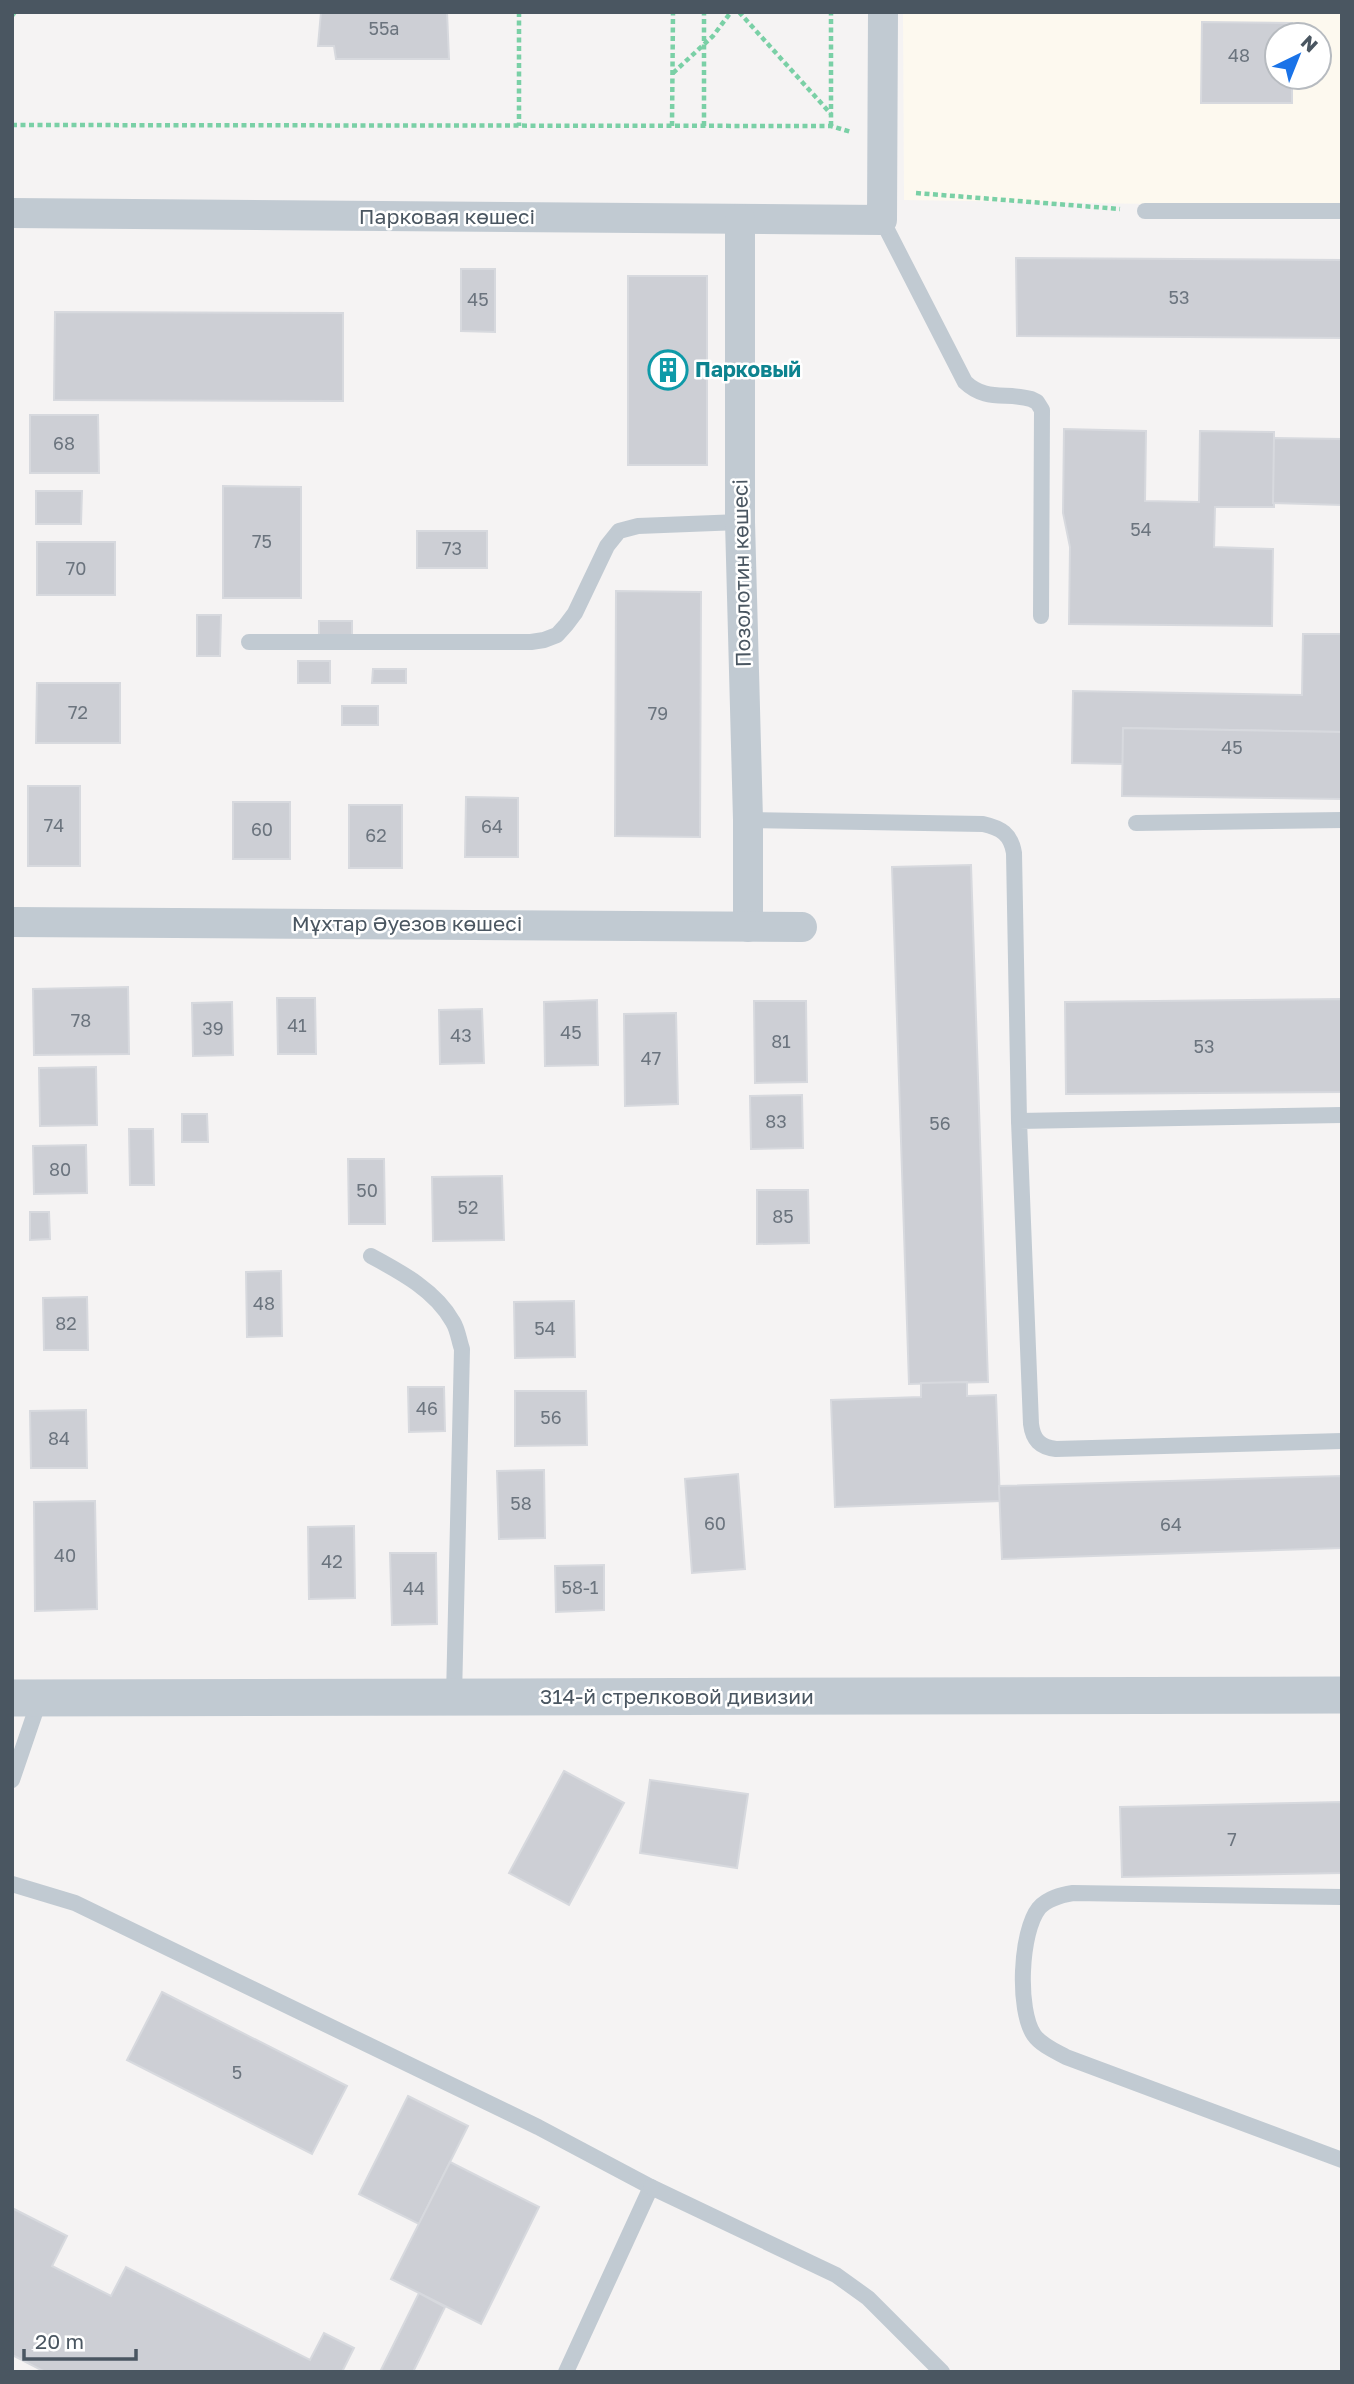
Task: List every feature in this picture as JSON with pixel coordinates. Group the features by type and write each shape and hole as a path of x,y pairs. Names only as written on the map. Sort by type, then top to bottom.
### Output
{"street":[{"path":"882,220 883,12"},
{"name":"Парковая көшесі","path":"12,213 882,220"},
{"name":"Позолотин көшесі","path":"740,219 740,522 748,820 748,927"},
{"name":"Мұхтар Әуезов көшесі","path":"12,922 802,927"},
{"name":"314-й стрелковой дивизии","path":"26,1698 1342,1695"}],"lane":[{"path":"1145,211 1342,211"},
{"path":"882,220 965,382 984,395 1031,399 1037,402 1042,410 1041,616"},
{"path":"249,642 544,640 557,635 571,619 607,546 619,531 638,526 740,522"},
{"path":"748,820 983,824 1006,833 1012,842 1019,1121 1031,1424 1032,1434 1038,1442 1046,1448 1056,1449 1342,1441"},
{"path":"1136,822 1342,820"},
{"path":"1019,1121 1342,1115"},
{"path":"371,1256 405,1274 437,1300 454,1323 462,1349 454,1697"},
{"path":"12,1780 26,1698"},
{"path":"12,1884 75,1903 538,2127 651,2187 836,2275 868,2298 942,2372"},
{"path":"1342,1897 1073,1893 1055,1897 1041,1906 1031,1921 1026,1940 1023,2004 1027,2022 1035,2037 1066,2057 1342,2160"},
{"path":"566,2372 651,2187"}],"path":[{"path":"519,12 519,125"},
{"path":"672,126 673,12"},
{"path":"704,12 704,126"},
{"path":"673,74 704,45 731,12"},
{"path":"739,12 831,114"},
{"path":"12,124 831,126 831,12"},
{"path":"882,190 1145,211"}],"shaded area":[{"path":"903,12 1342,12 1342,207 904,200"}],"building":[{"path":"321,12 447,12 449,59 336,59 334,46 318,46"},
{"path":"1202,22 1263,23 1263,91 1292,91 1292,103 1201,103"},
{"path":"1016,258 1342,260 1342,338 1017,336"},
{"path":"461,269 495,269 495,332 461,331"},
{"name":"Парковый","path":"628,276 707,276 707,465 628,465"},
{"path":"55,312 343,313 343,401 54,400"},
{"path":"30,415 98,415 99,473 30,473"},
{"path":"1064,429 1146,431 1145,501 1199,502 1200,431 1274,432 1274,507 1215,507 1214,547 1273,549 1272,626 1069,624 1070,547 1063,513"},
{"path":"1274,438 1342,439 1342,505 1273,503"},
{"path":"223,486 301,487 301,598 223,598"},
{"path":"36,491 82,491 81,524 36,524"},
{"path":"417,531 487,531 487,568 417,568"},
{"path":"37,542 115,542 115,595 37,595"},
{"path":"616,591 701,592 700,837 615,836"},
{"path":"197,615 221,615 220,656 197,656"},
{"path":"319,621 352,621 352,638 319,638"},
{"path":"1303,634 1342,634 1342,732 1123,728 1123,764 1072,763 1073,691 1302,695"},
{"path":"298,661 330,661 330,683 298,683"},
{"path":"373,669 406,669 406,683 372,683"},
{"path":"37,683 120,683 120,743 36,743"},
{"path":"342,706 378,706 378,725 342,725"},
{"path":"1123,728 1342,732 1342,799 1122,796"},
{"path":"28,786 80,786 80,866 28,866"},
{"path":"466,797 518,798 518,857 465,857"},
{"path":"233,802 290,802 290,859 233,859"},
{"path":"349,805 402,805 402,868 349,868"},
{"path":"971,865 988,1382 909,1384 892,867"},
{"path":"128,987 129,1054 34,1055 33,989"},
{"path":"277,998 315,998 316,1054 278,1054"},
{"path":"1342,999 1342,1092 1066,1094 1065,1002"},
{"path":"597,1000 598,1065 545,1066 544,1002"},
{"path":"754,1001 806,1001 807,1082 755,1083"},
{"path":"232,1002 233,1055 193,1056 192,1003"},
{"path":"482,1009 484,1063 440,1064 439,1010"},
{"path":"676,1013 678,1104 625,1106 624,1014"},
{"path":"96,1067 97,1125 40,1126 39,1068"},
{"path":"802,1095 803,1148 751,1149 750,1096"},
{"path":"182,1114 207,1114 208,1142 182,1142"},
{"path":"129,1129 153,1129 154,1185 130,1185"},
{"path":"86,1145 87,1193 34,1194 33,1146"},
{"path":"348,1159 384,1159 385,1224 349,1224"},
{"path":"502,1176 504,1240 433,1241 432,1177"},
{"path":"757,1190 808,1190 809,1243 757,1244"},
{"path":"30,1212 49,1212 50,1239 30,1240"},
{"path":"281,1271 282,1336 247,1337 246,1272"},
{"path":"87,1297 88,1350 44,1350 43,1298"},
{"path":"574,1301 575,1357 515,1358 514,1302"},
{"path":"967,1382 967,1396 996,1395 1000,1501 835,1507 831,1400 921,1397 921,1383"},
{"path":"408,1387 444,1387 445,1431 409,1432"},
{"path":"515,1391 586,1391 587,1445 515,1446"},
{"path":"86,1410 87,1468 31,1468 30,1411"},
{"path":"544,1470 545,1538 499,1539 497,1471"},
{"path":"738,1474 745,1569 692,1573 685,1479"},
{"path":"1342,1476 1342,1548 1002,1559 999,1486"},
{"path":"95,1501 97,1609 35,1611 34,1502"},
{"path":"354,1526 355,1598 309,1599 308,1527"},
{"path":"390,1553 436,1553 437,1624 392,1625"},
{"path":"604,1565 604,1610 556,1612 555,1566"},
{"path":"564,1771 624,1803 569,1905 509,1873"},
{"path":"650,1780 748,1794 737,1868 640,1853"},
{"path":"1342,1802 1342,1873 1122,1877 1120,1807"},
{"path":"162,1992 347,2086 312,2154 127,2060"},
{"path":"408,2096 468,2126 419,2224 359,2194"},
{"path":"450,2162 539,2207 481,2324 391,2279"},
{"path":"12,2208 67,2236 52,2266 111,2296 126,2267 310,2360 324,2333 354,2348 342,2372 45,2372 12,2355"},
{"path":"419,2293 445,2307 413,2372 380,2372"}],"place":[{"name":"Парковый","path":"668,370"}]}
